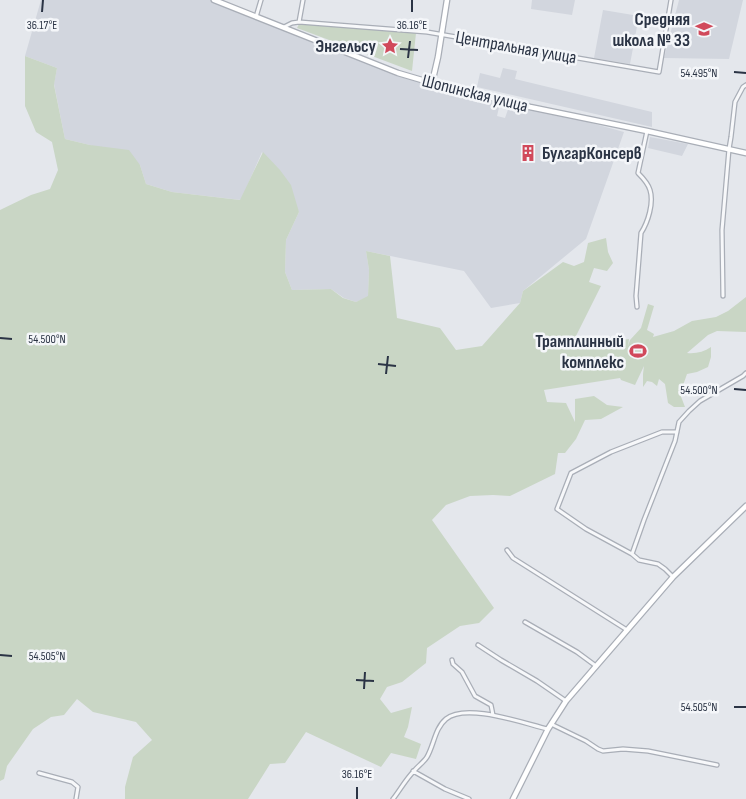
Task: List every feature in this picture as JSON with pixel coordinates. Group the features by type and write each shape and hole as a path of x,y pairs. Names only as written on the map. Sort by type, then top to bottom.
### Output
{"street":[{"name":"Шопинская улица","path":"214,0 398,73 432,83 530,107 746,153"},
{"path":"256,17 261,0"},
{"path":"299,22 304,0"},
{"path":"432,83 447,0"},
{"name":"Центральная улица","path":"284,27 299,22 408,30 441,34 659,72 671,0"},
{"path":"723,296 722,230 728,149 735,102 746,85"},
{"path":"637,307 636,296 641,233 646,225 651,202 650,190 638,172 648,131"},
{"path":"632,554 676,441 679,422 700,402 743,376 746,372"},
{"path":"673,577 658,564 640,560 557,510 571,472 611,452 662,432 677,432"},
{"path":"513,799 549,726 566,701 673,577 746,506"},
{"path":"507,550 513,558 628,630"},
{"path":"525,622 596,666"},
{"path":"478,646 537,681 566,701"},
{"path":"452,660 453,664 462,672 475,696 491,705 494,715"},
{"path":"393,799 413,771 427,757 445,719 464,713 494,715 549,726 586,741 598,749 648,751 717,765"},
{"path":"413,771 445,789 470,799"},
{"path":"39,772 72,782 78,787 76,799"}],"shaded area":[{"path":"41,0 215,0 433,85 501,99 497,116 505,118 511,101 624,132 586,239 523,291 520,303 491,308 464,271 366,251 369,270 368,297 356,302 344,298 331,289 292,290 285,272 286,240 299,212 262,152 241,200 172,192 146,184 140,165 90,145 65,139 54,84 57,68 25,56"},
{"path":"532,0 575,0 572,15 531,9"},
{"name":"Средняя школа № 33","path":"679,0 743,0 729,59 664,58"},
{"path":"603,10 639,16 630,64 594,58"},
{"path":"503,68 517,71 515,79 652,112 652,127 477,87 480,73 500,78"},
{"path":"650,137 688,144 682,156 648,148"}],"green space":[{"path":"299,24 416,33 412,71 297,28"},
{"path":"25,56 57,68 54,85 65,139 90,145 129,150 140,165 146,184 172,192 240,200 263,152 291,185 299,212 286,240 285,272 292,290 331,289 343,298 356,302 368,296 369,270 366,251 390,256 397,318 440,328 456,350 482,346 520,303 523,291 563,262 574,266 584,262 588,243 606,238 608,252 613,263 607,271 594,268 589,282 601,286 571,346 629,339 628,346 630,340 641,328 648,304 654,306 647,330 654,334 653,337 674,331 692,321 716,317 728,311 746,297 746,332 717,331 708,335 687,353 699,352 711,347 708,367 687,374 680,394 685,407 674,407 668,403 665,384 659,379 657,386 647,381 643,387 644,366 635,385 620,378 544,390 547,402 566,403 575,422 575,399 594,396 607,405 623,407 601,419 585,420 576,439 565,453 558,453 555,474 510,496 470,496 446,505 432,520 494,608 479,623 460,626 427,648 426,663 402,682 387,687 380,699 391,713 412,707 404,737 421,744 416,759 391,753 381,767 306,732 285,763 270,764 248,799 125,799 125,787 133,757 152,740 136,722 93,712 77,699 64,715 51,717 33,729 7,766 4,779 0,781 0,210 31,195 50,189 58,170 52,142 36,132 25,106"}],"place":[{"name":"Средняя школа № 33","path":"704,29"},
{"name":"Энгельсу","path":"390,46"},
{"name":"БулгарКонсерв","path":"528,153"},
{"name":"Трамплинный комплекс","path":"638,351"}]}
